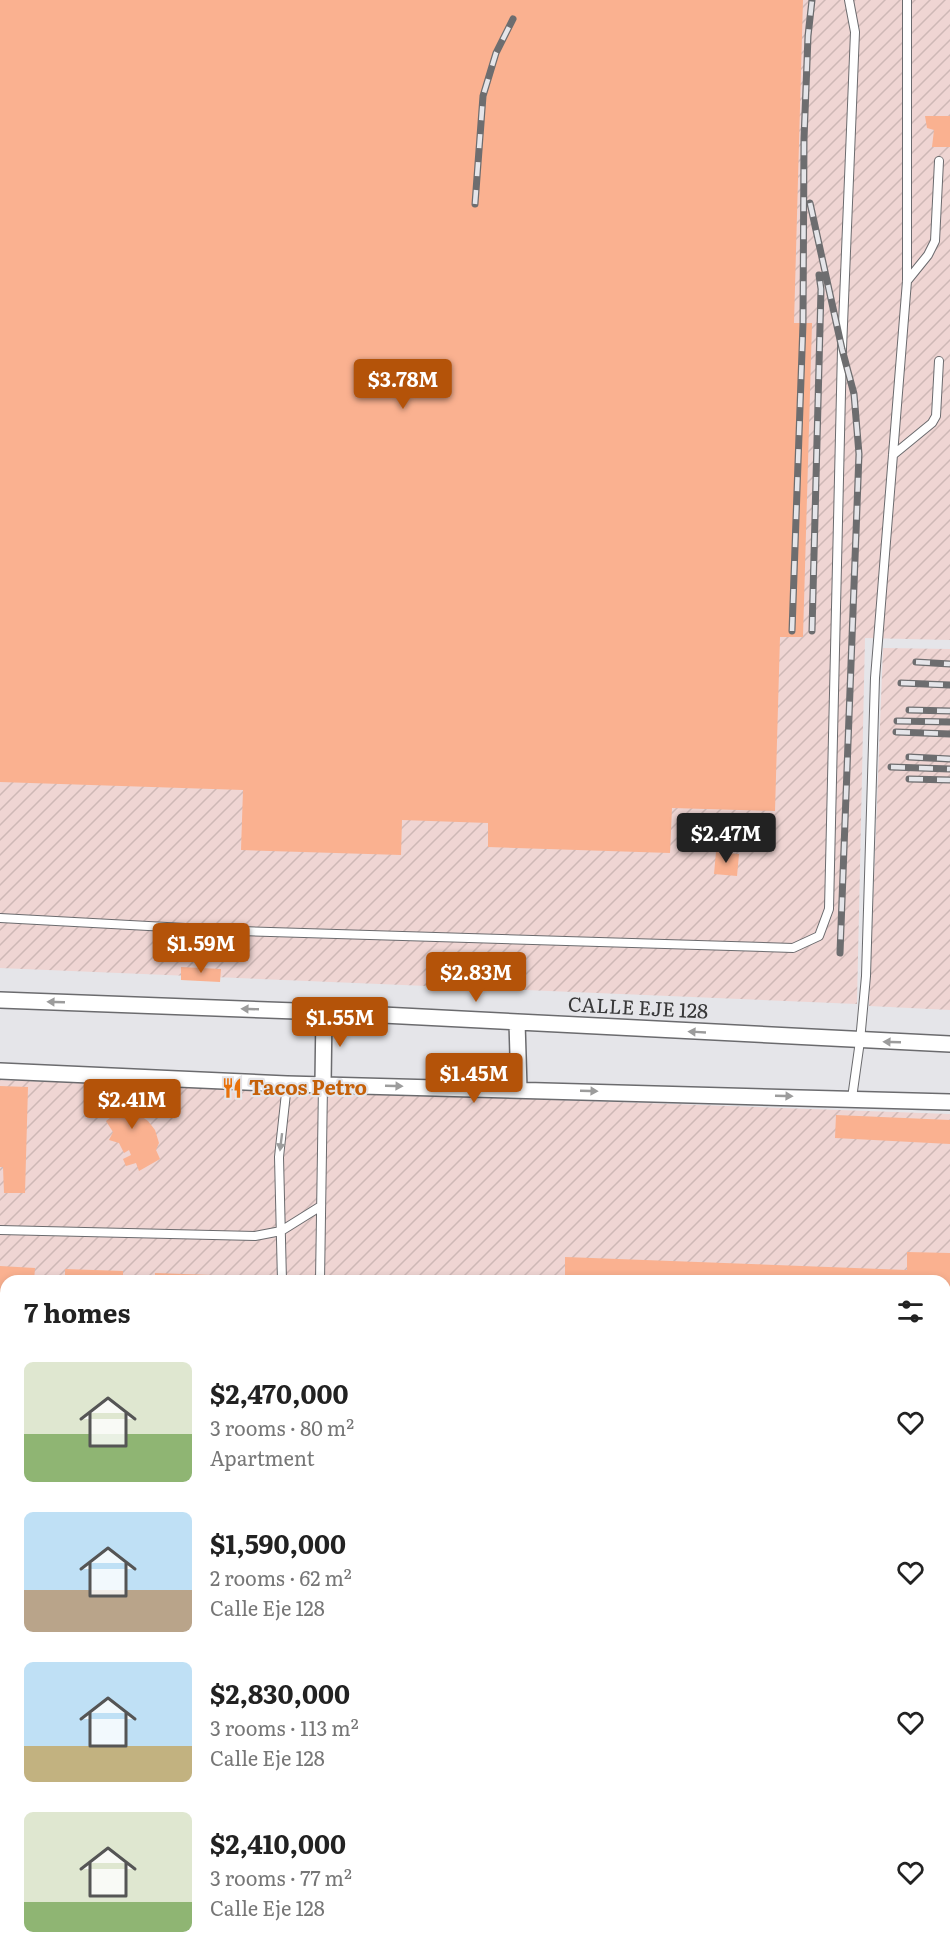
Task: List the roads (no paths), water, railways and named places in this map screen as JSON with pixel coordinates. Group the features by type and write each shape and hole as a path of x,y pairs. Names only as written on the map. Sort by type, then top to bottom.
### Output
{"street":[{"name":"CALLE EJE 128","path":"0,1000 324,1012 950,1044"},
{"path":"323,1084 324,1012"},
{"path":"517,1022 519,1089"},
{"path":"0,1071 287,1084 950,1102"}],"lane":[{"path":"0,918 241,930 793,948 819,936 829,909 842,349 855,32 849,0"},
{"path":"852,1098 866,976 875,678 907,281 907,0"},
{"path":"907,281 928,255 935,241 939,161"},
{"path":"893,455 932,423 936,416 939,361"},
{"path":"282,1275 279,1157 287,1084"},
{"path":"320,1275 323,1084"},
{"path":"0,1230 255,1236 281,1231 321,1206"}],"railway":[{"path":"792,631 803,323 804,139 808,36 812,0"},
{"path":"475,204 483,96 496,53 513,19"},
{"path":"810,203 854,394 859,454 840,953"},
{"path":"812,631 821,289 819,275"},
{"path":"916,662 950,664"},
{"path":"901,683 950,685"},
{"path":"909,710 950,711"},
{"path":"897,721 950,722"},
{"path":"896,732 950,734"},
{"path":"909,757 950,759"},
{"path":"891,767 950,769"},
{"path":"909,779 950,780"}],"place":[{"name":"Tacos Petro","path":"232,1088"}]}
